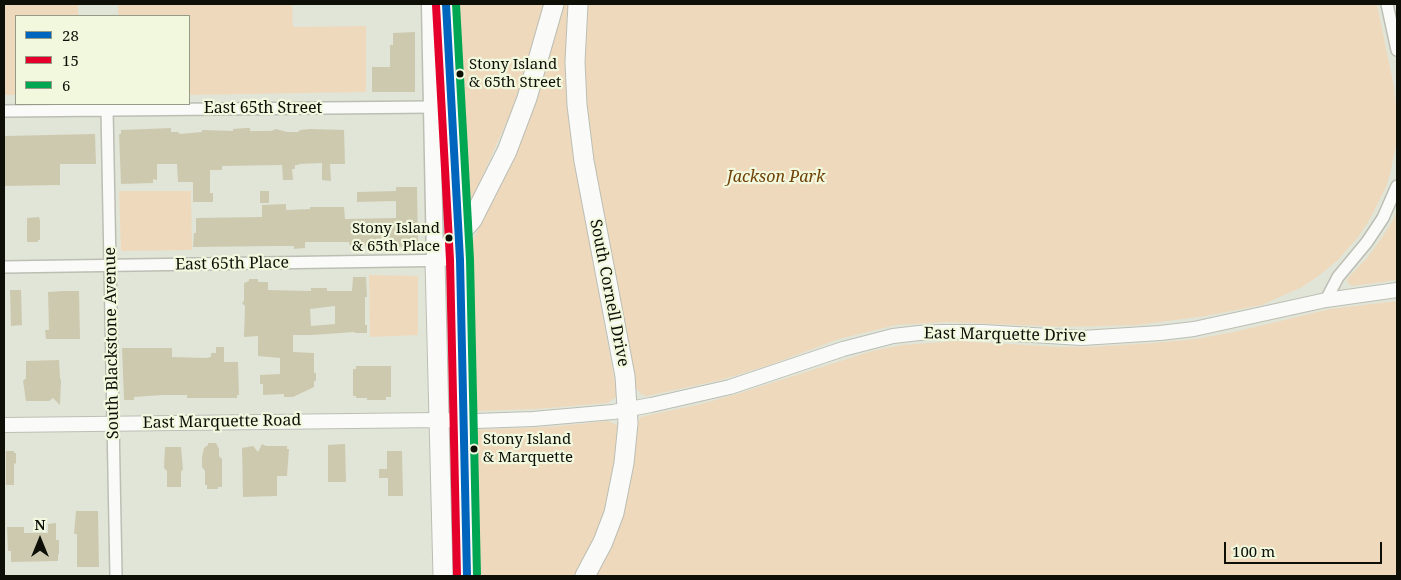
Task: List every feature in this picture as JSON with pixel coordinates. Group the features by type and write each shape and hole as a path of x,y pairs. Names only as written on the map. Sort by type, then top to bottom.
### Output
{"highway":[{"path":"443,576 435,261 472,220 507,151 527,98 554,4"},
{"name":"South Cornell Drive","path":"578,4 575,62 579,123 584,161 625,376 628,410 627,441 619,492 603,542 585,576"}],"main road":[{"path":"430,4 435,261"},
{"path":"446,4 460,260 462,421 467,576"}],"street":[{"path":"1387,4 1397,50"},
{"name":"East 65th Street","path":"4,111 432,107"},
{"name":"South Blackstone Avenue","path":"107,109 116,576"},
{"path":"1326,300 1338,277 1367,242 1382,218 1397,186"},
{"name":"East 65th Place","path":"4,267 460,260"},
{"name":"East Marquette Drive","path":"439,420 532,419 628,410 730,387 843,349 893,336 919,332 982,332 1082,338 1160,333 1194,329 1326,300 1397,290"},
{"name":"East Marquette Road","path":"4,425 439,420"}],"green space":[{"path":"4,4 78,4 78,15 15,15 15,95 4,95"},
{"path":"118,4 292,4 293,27 366,26 366,92 190,95 190,15 118,15"},
{"path":"453,4 544,4 531,53 511,112 466,213 465,212"},
{"path":"563,4 569,4 566,76 571,141 617,394 615,398 607,403 536,409 476,411 469,407 467,252 513,155"},
{"name":"Jackson Park","path":"588,4 1377,4 1394,87 1397,116 1396,145 1386,187 1370,219 1358,237 1338,260 1317,277 1302,287 1262,305 1205,316 1137,325 1065,327 948,322 896,325 839,339 772,364 721,380 647,396 642,395 635,387 590,144 584,67"},
{"path":"119,191 191,191 192,250 121,251"},
{"path":"1397,210 1397,280 1352,286 1348,283 1347,279 1367,258 1381,239"},
{"path":"369,275 418,276 418,335 370,337"},
{"path":"1397,301 1397,576 596,576 605,558 629,491 637,423 641,417 701,404 872,351 903,345 956,341 1060,347 1154,343 1196,339 1234,332 1330,309"},
{"path":"608,421 617,425 617,448 607,504 597,533 575,576 472,576 471,430 549,427"},
{"path":"453,496 455,496 460,536 462,576 454,576"}],"building":[{"path":"415,32 415,92 372,92 372,67 390,67 390,45 393,45 393,33"},
{"path":"171,128 171,132 178,132 180,134 202,132 202,130 233,131 233,129 246,128 250,128 250,131 271,131 276,129 287,132 310,129 344,130 345,164 330,164 331,181 322,180 322,163 295,165 295,169 292,169 293,180 283,180 282,165 222,166 222,170 210,170 210,193 213,193 213,202 193,202 193,182 178,182 177,164 157,164 157,180 153,179 153,183 121,184 119,134 121,134 121,130"},
{"path":"95,134 96,164 60,164 60,185 4,186 4,136"},
{"path":"396,187 417,187 418,247 350,246 349,242 305,242 305,248 294,249 294,246 193,247 194,233 196,233 196,218 262,217 262,205 286,204 287,210 310,209 310,207 344,207 345,219 396,218 396,201 357,202 357,192 396,191"},
{"path":"260,191 269,191 269,203 260,203"},
{"path":"39,217 40,240 38,242 27,242 27,218"},
{"path":"353,277 366,277 365,325 367,325 367,333 293,335 293,352 314,353 316,381 314,381 314,387 293,397 284,397 284,394 263,395 263,384 260,384 260,375 280,374 280,358 258,356 258,336 244,337 245,306 242,303 244,301 244,283 249,281 249,279 258,279 258,282 268,282 268,290 311,291 311,288 327,288 327,291 352,291","holes":["335,306 335,324 311,326 310,309"]},
{"path":"10,290 21,290 22,325 11,326"},
{"path":"79,291 80,339 46,339 45,330 49,330 48,292"},
{"path":"216,347 224,347 224,362 238,362 239,395 237,395 237,398 187,398 187,395 163,395 134,397 134,400 124,400 122,348 172,348 172,357 206,358 211,357 211,353 216,353"},
{"path":"59,360 61,380 60,405 53,398 49,401 26,401 23,381 26,378 26,361"},
{"path":"356,366 391,366 391,397 386,397 386,400 367,400 367,398 356,398 356,396 353,396 353,369 356,369"},
{"path":"208,443 216,443 219,449 219,456 222,459 222,487 218,487 218,489 207,489 207,485 205,485 202,457 204,448"},
{"path":"262,444 266,446 287,446 287,449 289,449 287,476 277,476 277,496 243,497 242,448 253,446 258,452"},
{"path":"345,444 346,482 328,482 328,445"},
{"path":"165,447 181,447 183,469 181,472 181,487 167,487 167,471 164,468"},
{"path":"6,451 14,451 16,453 14,485 6,485"},
{"path":"387,451 402,451 403,496 388,496 388,478 379,478 379,469 387,469"},
{"path":"76,511 98,511 99,567 77,567 77,534 74,534"},
{"path":"56,523 56,540 59,540 58,561 11,562 11,551 8,551 7,527 24,527 24,533 48,533 48,524"}],"transit line":[{"name":"28","path":"446,4 460,260 467,576"},
{"name":"6","path":"456,4 470,260 477,576"},
{"name":"15","path":"436,5 450,260 457,576"}],"place":[{"name":"Stony Island & 65th Street","path":"460,74"},
{"name":"Stony Island & 65th Place","path":"449,238"},
{"name":"Stony Island & Marquette","path":"474,449"}]}
